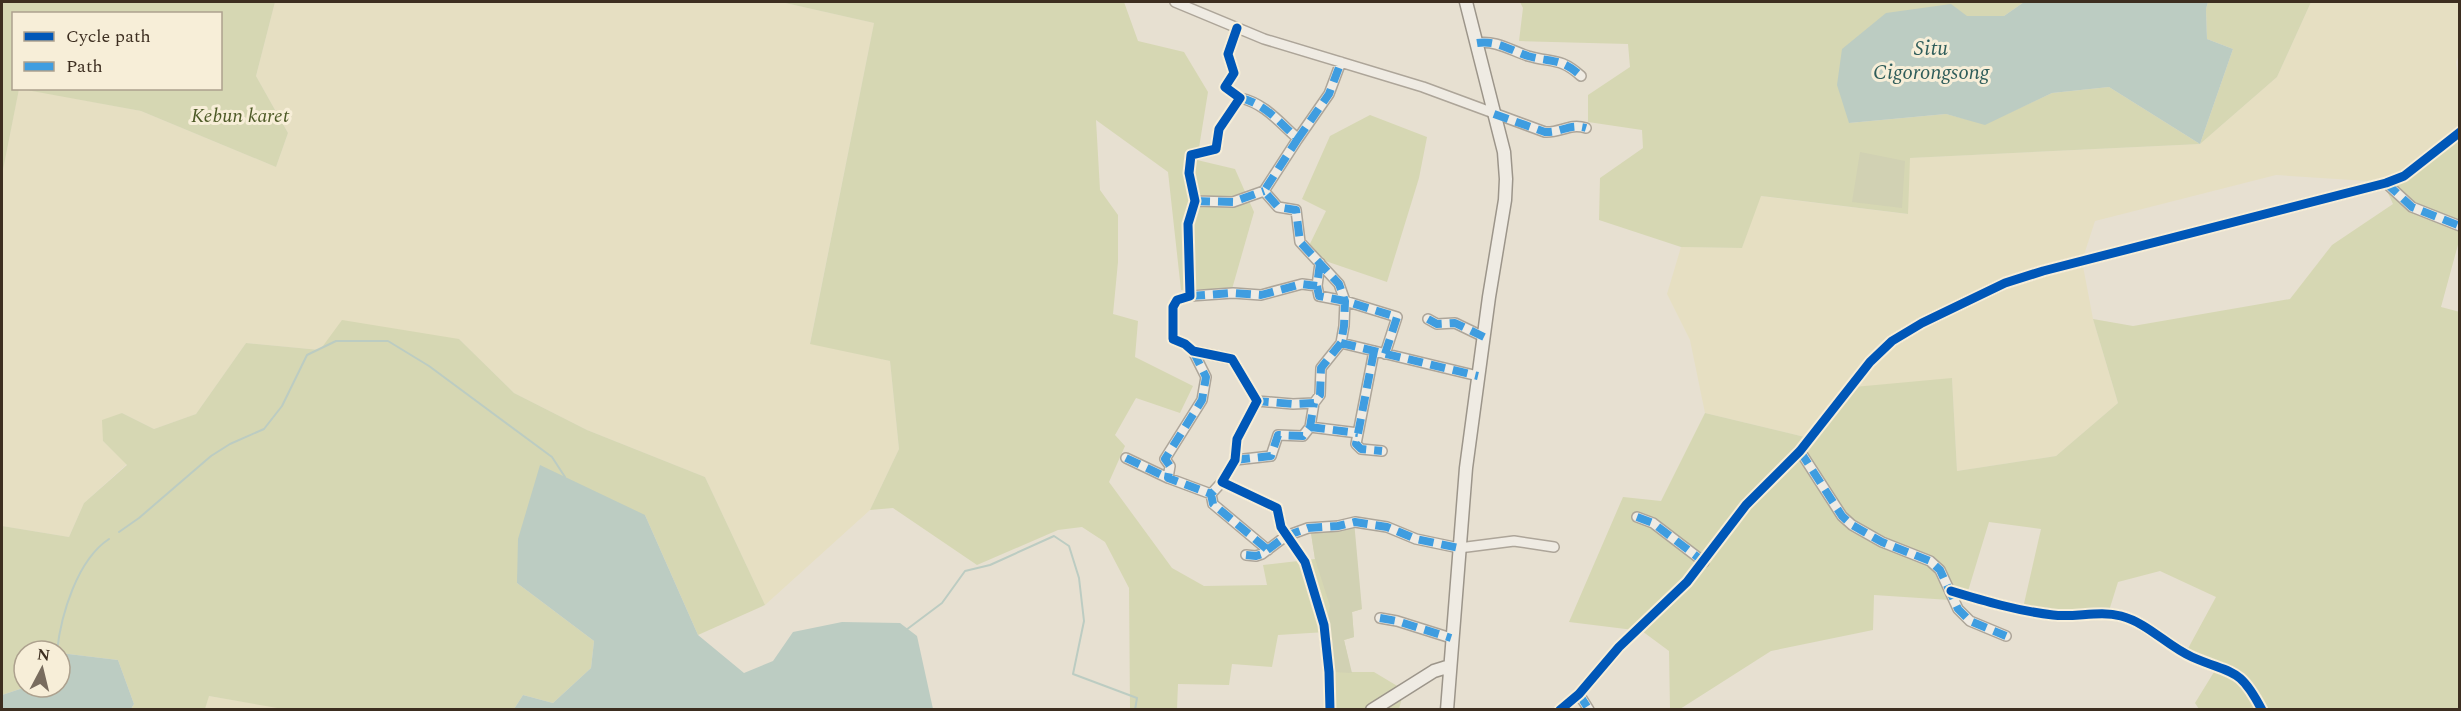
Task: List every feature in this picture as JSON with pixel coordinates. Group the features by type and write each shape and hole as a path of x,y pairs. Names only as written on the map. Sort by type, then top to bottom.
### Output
{"main road":[{"path":"1447,710 1459,548 1478,376 1506,189 1504,152 1466,2"},
{"path":"1372,710 1434,671 1450,666"}],"street":[{"path":"1175,2 1237,28 1423,87 1545,132 1551,133 1575,125 1586,128"},
{"path":"1237,28 1228,54 1234,73 1225,87 1240,98 1254,101 1265,108 1297,140"},
{"path":"1477,43 1495,43 1529,56 1558,60 1570,66 1581,76"},
{"path":"1195,201 1233,202 1264,191 1329,94 1341,62"},
{"path":"1190,296 1188,224 1195,201 1189,172 1191,154 1216,149 1219,129 1240,98"},
{"path":"1560,710 1579,694 1618,647 1687,582 1746,504 1800,451 1865,368 1892,341 1922,323 2006,283 2043,271 2386,183 2404,176 2460,132"},
{"path":"2386,183 2412,207 2460,226"},
{"path":"1235,460 1271,456 1278,435 1303,436 1310,427 1314,403 1320,395 1321,368 1341,343 1344,326 1345,301 1339,284 1300,242 1296,210 1278,207 1264,191"},
{"path":"1320,263 1317,286 1319,296 1345,301 1397,317 1385,354"},
{"path":"1168,478 1170,466 1164,459 1202,400 1206,377 1193,351 1185,344 1173,339 1173,307 1177,300 1190,296 1233,293 1261,295 1302,284 1317,286"},
{"path":"1428,319 1437,324 1455,323 1484,337"},
{"path":"1341,343 1478,376"},
{"path":"1193,351 1232,359 1257,401"},
{"path":"1374,351 1358,433 1358,447 1382,451"},
{"path":"1257,401 1314,403"},
{"path":"1211,494 1222,482 1235,460 1237,439 1257,401"},
{"path":"1310,427 1358,433"},
{"path":"1800,451 1842,516 1852,525 1882,542 1930,561 1940,570 1958,609 1970,621 2006,636"},
{"path":"1126,458 1168,478 1211,494"},
{"path":"1222,482 1277,508 1281,527 1305,562 1324,625 1330,710"},
{"path":"1211,494 1213,504 1268,550"},
{"path":"1637,517 1653,523 1704,562"},
{"path":"1246,555 1256,556 1286,536 1308,528 1364,522 1387,527 1416,539 1459,548 1514,541 1554,547"},
{"path":"1951,591 2054,616 2110,614 2124,617 2138,623 2191,657 2239,676 2249,686 2262,710"},
{"path":"1380,618 1451,638"},
{"path":"1579,694 1589,710"}],"shaded area":[{"path":"275,2 781,2 874,23 810,343 890,361 899,449 870,510 765,605 705,477 587,430 514,393 459,339 320,350 246,343 196,414 154,429 122,413 103,441 127,464 84,503 69,537 2,526 2,175 19,90 30,90 141,111 276,167 288,133 256,76"},
{"path":"2311,2 2459,2 2459,55 2456,62 2459,83 2459,134 2383,182 2276,175 2095,221 2082,261 2093,319 2118,403 2056,456 1957,471 1952,378 1813,439 1705,413 1690,340 1667,294 1681,247 1742,248 1760,196 1907,214 1909,158 2200,144 2277,77"},
{"path":"208,696 288,709 205,710"}],"green space":[{"name":"Kebun karet","path":"2,2 275,2 256,76 288,133 276,167 141,111 26,90 222,90 222,12 12,12 12,90 19,90 2,175"},
{"path":"781,2 1124,2 1138,41 1184,52 1208,92 1197,160 1235,169 1254,212 1232,289 1181,290 1168,172 1096,120 1100,190 1118,215 1118,262 1113,314 1138,321 1135,357 1193,386 1180,413 1136,398 1115,435 1125,446 1109,482 1172,568 1204,586 1267,585 1263,565 1315,559 1311,533 1362,609 1352,612 1354,637 1344,640 1351,672 1374,672 1404,690 1399,709 1328,709 1326,632 1278,635 1272,667 1232,664 1229,685 1178,684 1177,709 1130,709 1129,588 1105,542 1082,527 1058,530 977,565 893,508 870,510 899,449 890,361 810,344 874,23"},
{"path":"1520,2 2024,2 2004,16 1967,16 1849,123 1946,114 1985,124 2052,93 2109,87 2200,144 1910,158 1908,214 1761,196 1742,248 1681,247 1599,220 1600,178 1643,148 1642,130 1588,122 1588,95 1630,67 1628,44 1519,41 1523,8"},
{"path":"2208,2 2311,2 2277,77 2200,144 2233,49 2207,39 2206,9"},
{"path":"1370,115 1427,137 1419,178 1387,282 1305,254 1326,211 1302,199 1330,136"},
{"path":"2459,134 2459,241 2441,307 2460,312 2459,709 2199,709 2195,703 2214,672 2185,654 2216,597 2160,571 2118,582 2108,614 2023,608 2041,529 1989,522 1965,601 1874,595 1873,630 1771,651 1680,709 1670,709 1669,651 1642,631 1569,622 1623,497 1661,501 1705,413 1813,439 1854,387 1952,378 1957,471 2056,456 2118,403 2093,319 2133,326 2290,299 2332,245 2393,204 2383,182"},
{"path":"1860,152 1905,161 1902,208 1852,202"},
{"path":"342,320 459,339 514,393 587,430 705,477 765,605 698,635 645,515 517,583 594,641 591,668 553,703 523,695 514,709 289,710 209,696 205,709 131,709 134,704 118,660 72,654 72,639 12,639 12,692 2,695 2,526 69,537 84,503 127,465 103,441 102,420 122,413 154,429 196,414 246,343 320,350"},
{"path":"1354,521 1362,609 1352,612 1354,637 1344,640 1352,673 1332,672 1326,632 1330,606 1315,559 1311,533"}],"water":[{"name":"Situ Cigorongsong","path":"2024,2 2208,2 2206,9 2207,39 2233,49 2200,144 2109,87 2052,93 1985,125 1946,114 1849,123 1837,85 1842,49 1886,13 1951,4 1967,16 2004,16"},
{"path":"540,465 645,515 698,635 744,673 773,661 793,632 842,622 900,623 917,636 933,709 514,709 523,695 553,703 591,668 594,641 517,583 518,539"},
{"path":"72,654 118,660 134,704 131,709 2,709 2,695 12,692 12,699 72,699"}],"waterway":[{"path":"119,532 139,518 211,456 230,444 264,429 282,406 307,355 336,341 388,341 429,366 552,457 565,477"},
{"path":"906,630 942,603 965,571 990,565 1054,536 1069,546 1079,578 1084,621 1073,674 1137,698 1135,710"},
{"path":"59,639 72,589 88,560 109,539"}],"marked path":[{"path":"1477,43 1497,44 1528,56 1561,63 1581,76"},
{"path":"1297,140 1329,94 1341,62"},
{"path":"1240,98 1264,108 1296,137 1297,140 1264,191 1278,207 1296,210 1300,242 1339,284 1345,301 1341,343 1321,368 1320,395 1314,403 1257,401"},
{"path":"1494,114 1545,132 1570,127 1586,128"},
{"path":"2386,183 2412,207 2460,226"},
{"path":"1195,201 1233,202 1264,191"},
{"path":"1320,263 1317,286 1319,296 1345,301 1397,317 1385,354"},
{"path":"1190,296 1233,293 1261,295 1302,284 1317,286"},
{"path":"1428,319 1437,324 1455,323 1484,337"},
{"path":"1341,343 1478,376"},
{"path":"1193,351 1206,377 1202,400 1165,459 1170,466 1168,478 1211,494"},
{"path":"1374,351 1356,444 1361,449 1382,451"},
{"path":"1235,460 1271,456 1278,435 1303,436 1310,427 1314,403"},
{"path":"1310,427 1358,433"},
{"path":"1800,451 1842,516 1852,525 1882,542 1930,561 1940,570 1958,609 1970,621 2006,636"},
{"path":"1126,458 1168,478"},
{"path":"1214,491 1211,494 1213,504 1268,550"},
{"path":"1637,517 1653,523 1704,562"},
{"path":"1246,555 1262,554 1286,536 1308,528 1338,526 1355,522 1387,527 1416,539 1459,548"},
{"path":"1380,618 1451,638"},
{"path":"1579,694 1589,710"}],"cycle path":[{"path":"1237,28 1228,54 1234,73 1225,87 1240,98 1219,129 1216,149 1191,155 1189,173 1195,201 1188,224 1190,296 1177,300 1173,307 1173,339 1185,344 1193,351 1232,359 1257,401 1237,439 1235,460 1222,482 1277,508 1281,527 1305,562 1324,625 1330,710"},
{"path":"1560,710 1579,694 1619,647 1687,582 1746,505 1800,451 1870,362 1892,341 1922,323 2005,283 2043,271 2386,183 2404,176 2460,132"},
{"path":"1951,591 2040,613 2061,616 2113,614 2131,619 2192,657 2234,674 2247,686 2262,710"}]}
